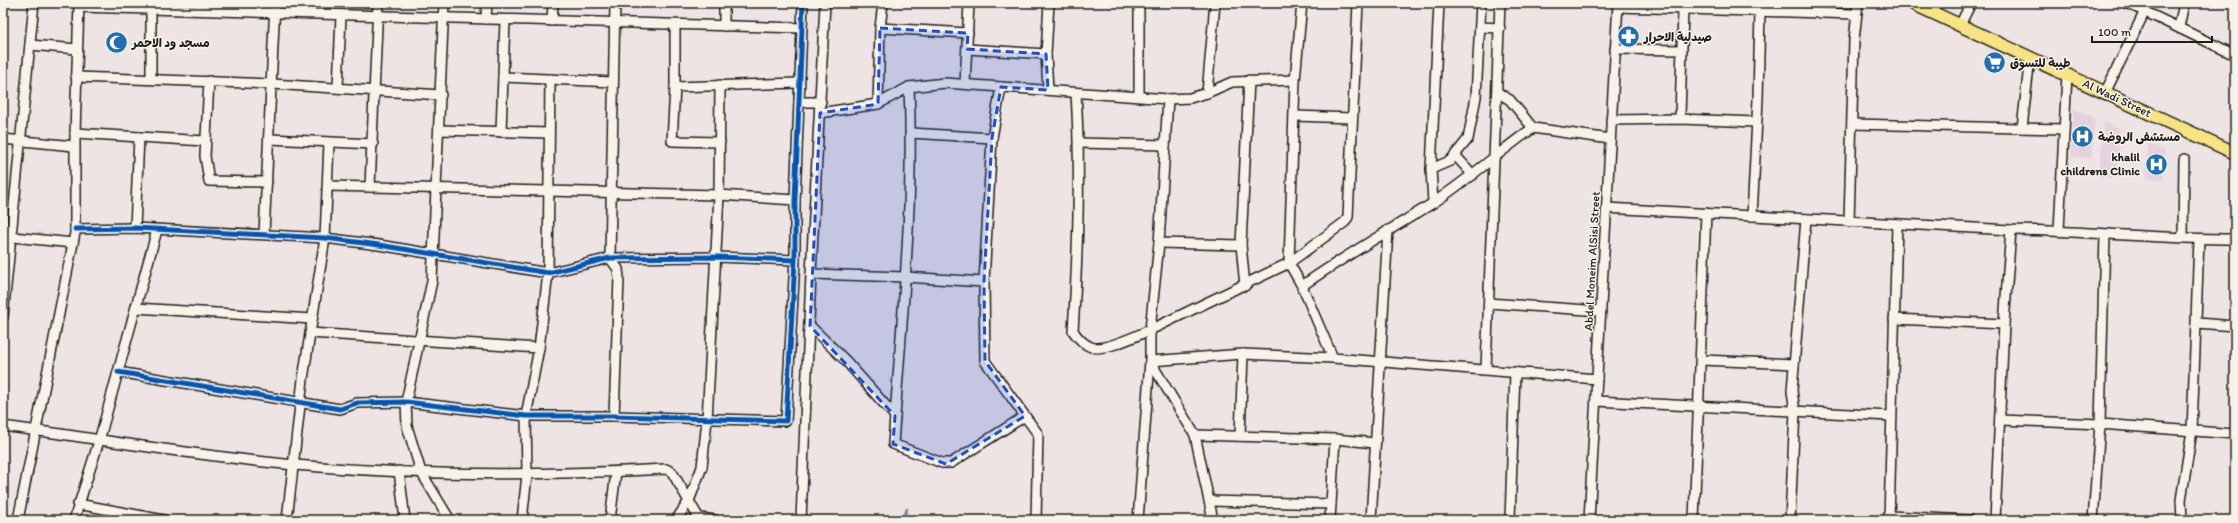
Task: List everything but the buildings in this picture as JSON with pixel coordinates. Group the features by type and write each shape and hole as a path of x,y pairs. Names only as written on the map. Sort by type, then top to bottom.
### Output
{"main road":[{"name":"Al Wadi Street","path":"1912,3 2235,153"}],"street":[{"path":"3,317 7,237 20,141 34,3"},
{"path":"264,234 270,139 275,3"},
{"path":"370,187 378,3"},
{"path":"444,3 434,254 428,305 406,402 407,426 421,472 450,520"},
{"path":"486,19 487,3"},
{"path":"552,21 553,3"},
{"path":"614,416 619,278 618,269 610,258 615,3"},
{"path":"724,3 724,26"},
{"path":"118,372 340,409 357,403 406,402 526,416 614,416 707,420 786,421 795,260 795,200 803,3"},
{"path":"801,520 811,274 825,3"},
{"path":"878,104 880,28 883,3"},
{"path":"965,84 969,3"},
{"path":"1048,90 1046,54 1049,3"},
{"path":"1139,3 1139,96"},
{"path":"1207,93 1215,3"},
{"path":"1302,3 1295,80 1289,262 1302,286 1333,358"},
{"path":"1076,93 1079,143 1077,257 1073,331 1081,342 1093,348 1104,347 1150,330 1245,286 1289,262 1342,226 1348,217 1358,3"},
{"path":"1433,203 1432,169 1439,3"},
{"path":"1432,169 1450,160 1468,139 1476,97 1481,3"},
{"path":"1486,369 1500,3"},
{"path":"1849,222 1856,14 1858,3"},
{"path":"1960,25 1971,3"},
{"path":"2127,3 2235,55"},
{"path":"2179,27 2184,3"},
{"path":"18,520 34,430 75,229 74,146 79,5 128,6 152,9 214,7 275,13 802,28"},
{"path":"1618,5 1683,9 1856,14"},
{"name":"Abdel Moneim AlSisi Street","path":"1589,520 1618,5"},
{"path":"151,79 152,9"},
{"path":"1680,119 1683,9"},
{"path":"1752,216 1760,11"},
{"path":"2105,93 2145,11"},
{"path":"338,88 341,15"},
{"path":"501,132 505,20"},
{"path":"675,25 675,87 672,141 720,142"},
{"path":"1480,27 1500,28"},
{"path":"880,28 968,33"},
{"path":"30,45 77,49"},
{"path":"967,49 1046,54"},
{"path":"1615,49 1681,50"},
{"path":"2022,128 2030,57"},
{"path":"2059,230 2067,74"},
{"path":"76,77 272,84 441,95"},
{"path":"503,77 613,82"},
{"path":"522,520 527,475 526,416 539,348 548,273 550,79"},
{"path":"820,113 878,104 909,87 946,83 1001,86 1076,93 1139,96 1168,100 1207,93 1232,82 1249,80 1295,80"},
{"path":"1245,286 1241,245 1249,80"},
{"path":"209,81 205,141 205,156 209,181 267,182"},
{"path":"675,87 799,83"},
{"path":"676,520 689,501 702,467 707,420 717,257 720,85"},
{"path":"1001,86 992,138 984,282 985,361 1025,416 1038,437 1036,520"},
{"path":"909,87 911,133 905,277 893,444 946,464 950,463 1025,416"},
{"path":"1497,92 1510,100 1533,128"},
{"path":"1138,520 1150,361 1150,330 1159,243 1168,100"},
{"path":"799,102 821,102"},
{"path":"1295,116 1352,118"},
{"path":"1611,120 1680,119 1756,122"},
{"path":"1852,124 2064,129"},
{"path":"1302,286 1337,261 1433,203 1473,175 1505,147 1533,128 1610,139"},
{"path":"439,130 549,133"},
{"path":"75,133 205,141"},
{"path":"911,133 992,138"},
{"path":"135,228 139,137"},
{"path":"3,139 74,146"},
{"path":"270,139 372,144"},
{"path":"287,520 310,333 325,238 329,143"},
{"path":"1079,143 1165,145"},
{"path":"1455,155 1473,175"},
{"path":"2183,238 2184,159"},
{"path":"328,186 719,195 795,200"},
{"path":"1606,208 2011,230 2059,230 2105,235 2235,239"},
{"path":"1694,520 1706,213"},
{"path":"1790,520 1795,411 1792,391 1806,219"},
{"path":"1897,224 1890,416 1889,518 1970,520"},
{"path":"75,229 135,228 325,238 548,273 610,258 717,257 795,260"},
{"path":"74,520 99,441 157,230"},
{"path":"1371,520 1388,230"},
{"path":"1995,520 2004,324 2011,230"},
{"path":"2093,520 2100,424 2105,235"},
{"path":"7,237 73,243"},
{"path":"2182,520 2181,500 2192,431 2199,239"},
{"path":"1159,243 1241,245"},
{"path":"811,274 905,277 984,282"},
{"path":"1489,303 1601,311"},
{"path":"136,308 312,319"},
{"path":"1894,319 2004,324"},
{"path":"2197,323 2235,326"},
{"path":"810,326 846,360 895,416"},
{"path":"310,333 539,348"},
{"path":"1150,361 1243,354 1381,361 1597,379"},
{"path":"1240,436 1243,354"},
{"path":"1700,360 1794,364"},
{"path":"1150,361 1195,435 1213,520"},
{"path":"1510,520 1515,372"},
{"path":"1596,401 1890,416"},
{"path":"2000,420 2100,424 2235,434"},
{"path":"3,426 99,441 294,465 421,472 527,475 670,470 700,519 715,520"},
{"path":"1195,435 1335,439 1375,443"},
{"path":"1330,520 1335,439"},
{"path":"399,471 405,520"},
{"path":"610,520 616,472"},
{"path":"1210,501 1331,504"},
{"path":"78,504 164,520"}],"highlighted area":[{"path":"880,28 968,33 967,49 1046,54 1048,90 1001,87 992,138 984,282 985,361 1025,416 946,464 893,444 895,416 810,326 820,113 878,104"}],"shaded area":[{"name":"مستشفى الروضة","path":"2074,109 2095,118 2092,158 2071,157"},
{"path":"2104,121 2120,130 2117,178 2099,177"},
{"name":"khalil childrens Clinic","path":"2148,143 2165,150 2163,179 2146,178"}],"waterway":[{"path":"902,520 907,509"}],"cycle path":[{"path":"118,372 340,409 357,403 406,402 526,416 614,416 786,421 795,260 795,200 803,3"},
{"path":"75,229 135,228 325,238 379,245 548,273 610,258 717,257 795,260"}],"place":[{"name":"صيدلية الاحرار","path":"1629,37"},
{"name":"مسجد ود الاحمر","path":"117,43"},
{"name":"طيبة للتسوق","path":"1995,63"},
{"name":"مستشفى الروضة","path":"2083,137"},
{"name":"khalil childrens Clinic","path":"2156,164"}]}
